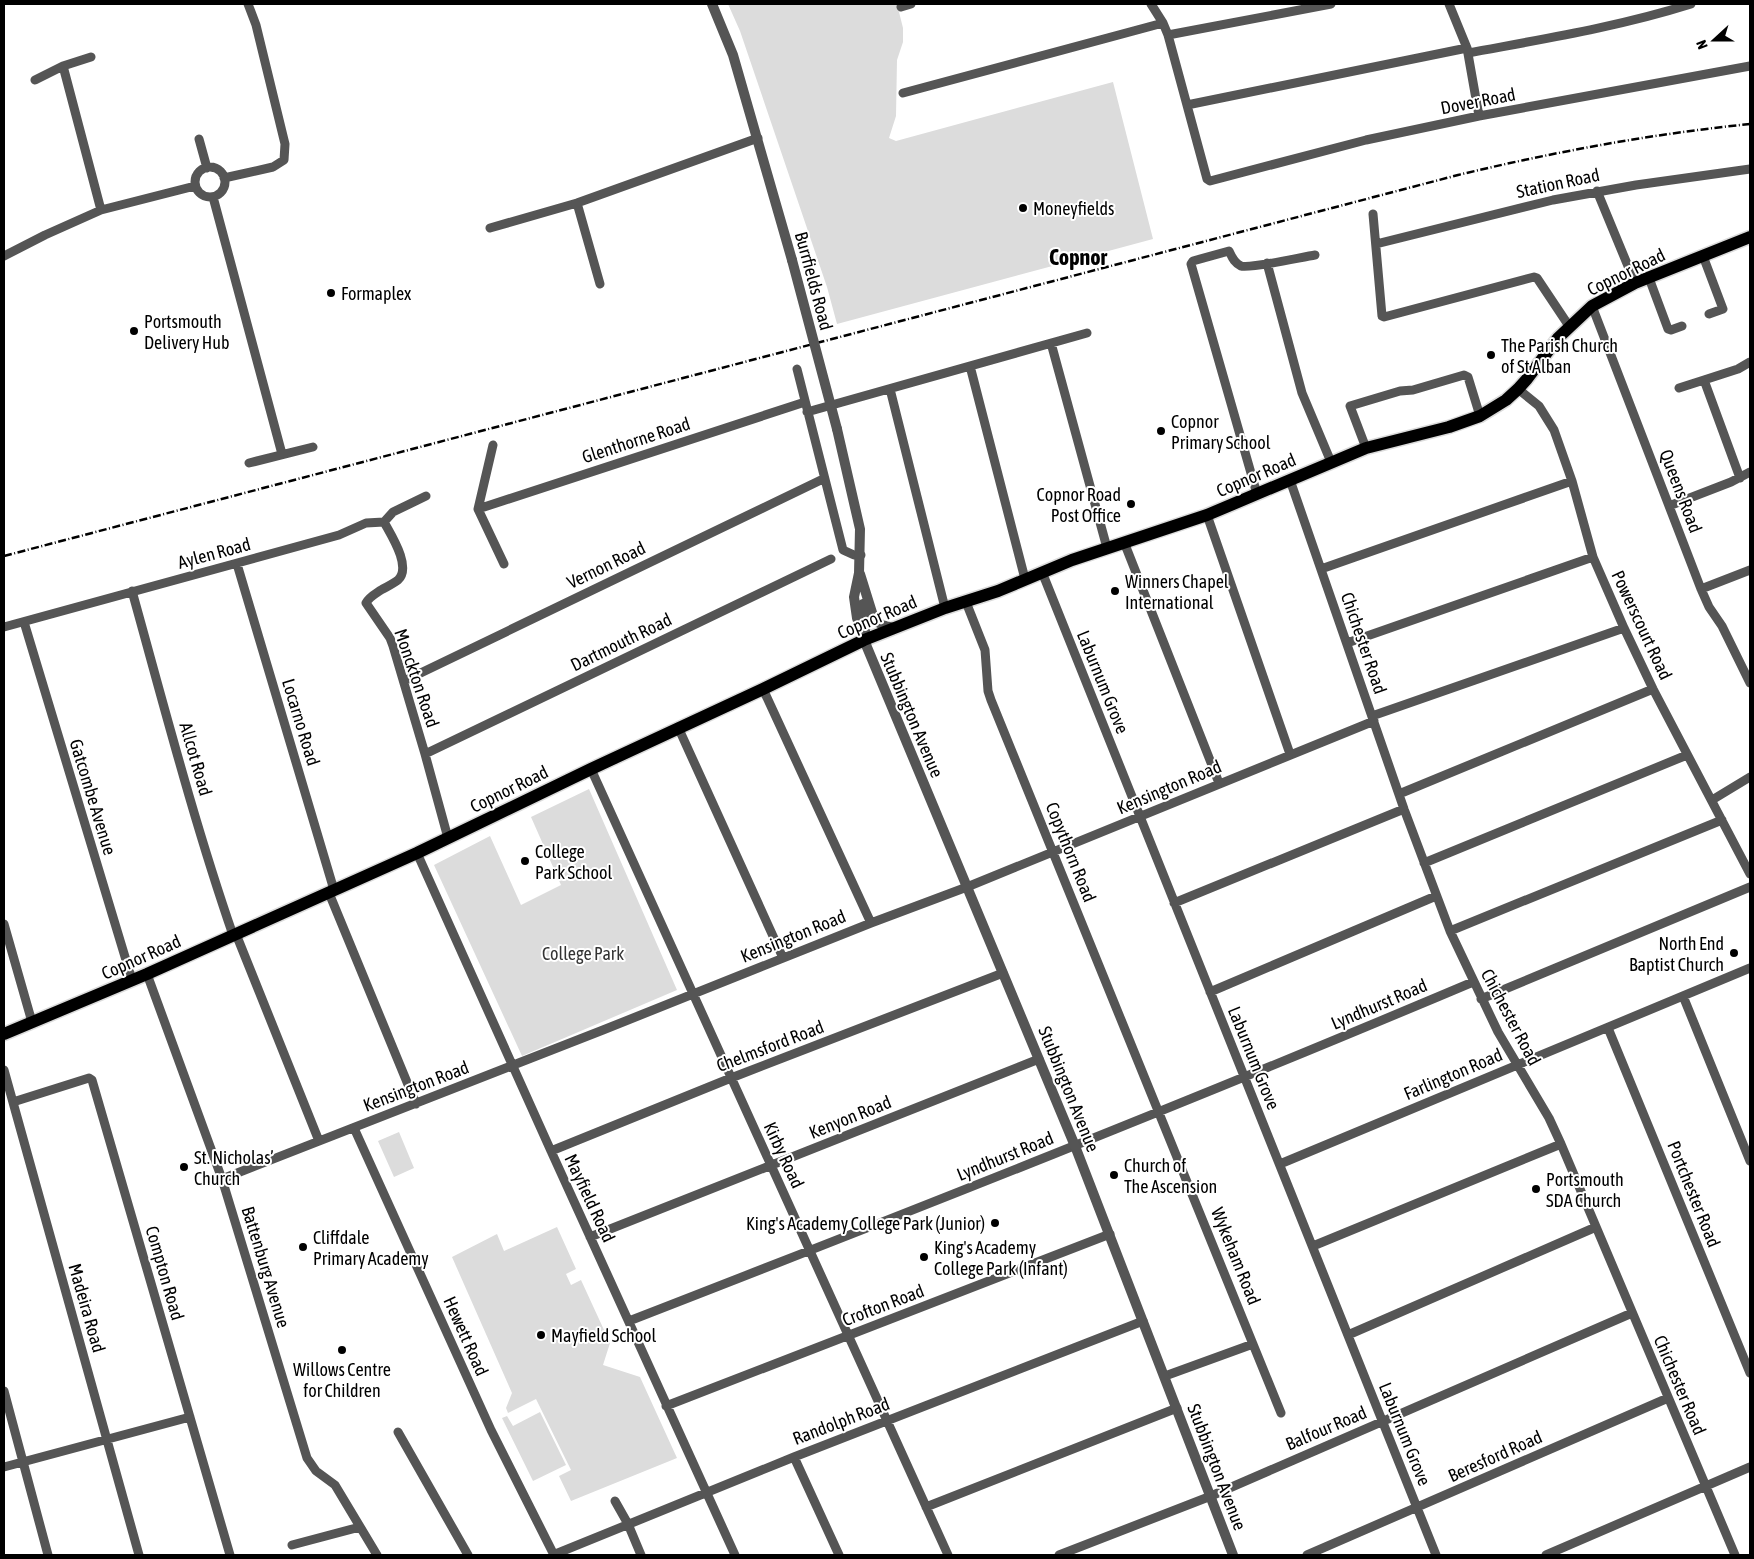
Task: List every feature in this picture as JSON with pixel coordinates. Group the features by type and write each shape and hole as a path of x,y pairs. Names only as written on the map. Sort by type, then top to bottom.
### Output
{"main road":[{"name":"Copnor Road","path":"4,1034 147,974 332,892 864,640 1107,548 1207,515 1366,448 1449,427 1480,416 1494,408 1518,389 1558,338 1592,306 1634,283 1750,237"}],"street":[{"path":"224,178 273,167 284,160 285,144 256,25 248,4"},
{"name":"Burrfields Road","path":"712,4 733,55 758,138 837,429 857,510 860,529 860,555 859,573 854,597 857,618 864,640"},
{"path":"901,7 911,4"},
{"path":"1151,4 1168,35 1187,104 1468,51 1572,34 1634,20 1691,4"},
{"path":"1168,35 1285,8 1331,4"},
{"path":"1449,4 1468,51 1479,116"},
{"path":"903,93 1163,23"},
{"path":"35,80 62,66 91,57"},
{"path":"62,66 101,210"},
{"name":"Dover Road","path":"1187,104 1207,178 1214,180 1358,142 1479,116 1750,66"},
{"path":"490,228 577,202 758,138"},
{"path":"199,139 207,168"},
{"path":"207,168 217,170 224,178 223,189 213,197 203,196 195,186 196,176 207,168"},
{"name":"Station Road","path":"1376,244 1525,206 1597,191 1750,169"},
{"path":"4,256 45,234 101,210 195,186"},
{"path":"1597,191 1634,283"},
{"path":"213,197 282,454"},
{"path":"577,202 600,284"},
{"path":"1373,214 1382,316 1534,277 1538,279 1569,326"},
{"path":"1257,494 1191,264 1194,261 1229,251 1232,258 1242,266 1315,255"},
{"path":"1703,256 1723,309 1709,314"},
{"path":"1267,263 1302,394 1331,462"},
{"path":"1649,278 1668,329 1671,330 1682,326"},
{"name":"Queens Road","path":"1592,306 1701,589 1709,607 1722,626 1750,683"},
{"path":"807,412 1087,333"},
{"path":"1050,343 1107,548"},
{"path":"1678,388 1738,368 1750,362"},
{"path":"970,366 1025,579"},
{"path":"796,369 842,550 854,555 860,555"},
{"path":"1366,448 1350,406 1400,391 1413,390 1464,375 1468,377 1480,416"},
{"path":"1704,380 1740,478"},
{"path":"890,389 945,608"},
{"name":"Powerscourt Road","path":"1518,389 1539,406 1550,420 1572,481 1593,556 1624,628 1653,689 1750,874"},
{"name":"Glenthorne Road","path":"478,509 805,402"},
{"path":"493,445 478,509 504,564"},
{"path":"249,463 313,447"},
{"path":"1669,506 1740,478 1750,472"},
{"name":"Vernon Road","path":"404,681 823,479"},
{"name":"Chichester Road","path":"1290,480 1404,809 1450,931 1473,982 1516,1065 1549,1118 1561,1144 1736,1555"},
{"path":"1321,569 1572,481"},
{"name":"Aylen Road","path":"4,628 339,535 366,523 384,522 393,512 426,496"},
{"path":"1207,515 1290,754"},
{"name":"Monckton Road","path":"384,522 403,560 402,575 398,580 372,595 366,603 390,638 426,754 448,838"},
{"path":"1124,542 1219,783"},
{"path":"1347,643 1593,556"},
{"name":"Dartmouth Road","path":"426,754 831,559"},
{"name":"Locarno Road","path":"237,564 332,892 416,1104"},
{"path":"1701,589 1750,570"},
{"name":"Laburnum Grove","path":"1042,572 1436,1555"},
{"name":"Burrfields Road","path":"859,573 874,619 882,625 894,628"},
{"name":"Allcot Road","path":"132,591 220,896 320,1141"},
{"name":"Copythorn Road","path":"966,602 985,650 988,691 991,700 1160,1111"},
{"name":"Gatcombe Avenue","path":"24,622 132,980"},
{"name":"Kensington Road","path":"222,1179 416,1104 692,993 967,887 1373,719 1624,628"},
{"name":"Stubbington Avenue","path":"864,640 1075,1146 1233,1555"},
{"path":"763,689 871,923"},
{"path":"1399,794 1653,689"},
{"path":"678,727 784,958"},
{"path":"1424,863 1687,755"},
{"name":"Kirby Road","path":"591,769 948,1555"},
{"path":"1712,800 1750,777"},
{"path":"1174,903 1404,809"},
{"path":"1450,931 1722,820"},
{"name":"Mayfield Road","path":"417,853 735,1555"},
{"path":"1482,999 1750,887"},
{"path":"1210,992 1436,896"},
{"path":"4,924 32,1022"},
{"name":"Farlington Road","path":"1280,1164 1750,968"},
{"name":"Chelmsford Road","path":"551,1151 731,1078 1003,973"},
{"name":"Battenburg Avenue","path":"147,974 222,1179 307,1458 316,1471 335,1485 377,1555"},
{"name":"Lyndhurst Road","path":"629,1321 1075,1146 1244,1078 1473,982"},
{"path":"1683,996 1750,1161"},
{"name":"Portchester Road","path":"1608,1028 1750,1373"},
{"name":"Kenyon Road","path":"590,1237 1039,1059"},
{"name":"Madeira Road","path":"4,1070 139,1555"},
{"name":"Compton Road","path":"13,1102 88,1078 92,1080 230,1555"},
{"name":"Wykeham Road","path":"1160,1111 1281,1413"},
{"name":"Hewett Road","path":"354,1128 491,1430 554,1555"},
{"path":"1313,1246 1561,1144"},
{"path":"1348,1335 1596,1227"},
{"name":"Crofton Road","path":"666,1406 1110,1234"},
{"name":"Balfour Road","path":"1059,1555 1211,1496 1632,1312"},
{"name":"Randolph Road","path":"554,1555 794,1457 1143,1321"},
{"path":"1165,1376 1254,1344"},
{"path":"4,1391 48,1555"},
{"name":"Beresford Road","path":"1307,1555 1668,1398"},
{"path":"926,1507 1177,1408"},
{"path":"4,1467 190,1418"},
{"path":"398,1432 468,1555"},
{"path":"794,1457 839,1555"},
{"path":"1546,1555 1750,1467"},
{"path":"615,1501 628,1524 641,1555"},
{"path":"292,1546 360,1527"}],"green space":[{"path":"728,4 897,4 903,28 903,42 897,60 896,116 889,138 896,141 1113,82 1153,239 837,324 827,287 740,31"},
{"name":"College Park","path":"589,789 677,990 522,1056 434,865 490,836 521,905 561,885 531,817"},
{"path":"399,1132 414,1168 394,1177 378,1141"},
{"path":"557,1227 576,1269 566,1274 571,1285 581,1280 610,1343 603,1365 640,1377 677,1458 571,1501 559,1476 571,1470 536,1399 508,1413 506,1408 512,1393 452,1257 497,1234 504,1251"},
{"path":"540,1412 566,1465 533,1481 502,1418 507,1416 513,1426"}],"railway":[{"path":"4,556 1458,175 1603,145 1676,133 1750,124"}],"place":[{"name":"Moneyfields","path":"1023,208"},
{"name":"Formaplex","path":"331,293"},
{"name":"Portsmouth Delivery Hub","path":"134,331"},
{"name":"The Parish Church of St Alban","path":"1491,355"},
{"name":"Copnor Primary School","path":"1161,431"},
{"name":"Copnor Road Post Office","path":"1131,504"},
{"name":"Winners Chapel International","path":"1115,591"},
{"name":"College Park School","path":"525,861"},
{"name":"North End Baptist Church","path":"1734,953"},
{"name":"St. Nicholas’ Church","path":"184,1167"},
{"name":"Church of The Ascension","path":"1114,1175"},
{"name":"Portsmouth SDA Church","path":"1536,1189"},
{"name":"King's Academy College Park (Junior)","path":"995,1223"},
{"name":"Cliffdale Primary Academy","path":"303,1247"},
{"name":"King's Academy College Park (Infant)","path":"924,1257"},
{"name":"Mayfield School","path":"541,1335"},
{"name":"Willows Centre for Children","path":"342,1350"}],"district":[{"name":"Copnor","path":"1078,257"}]}
